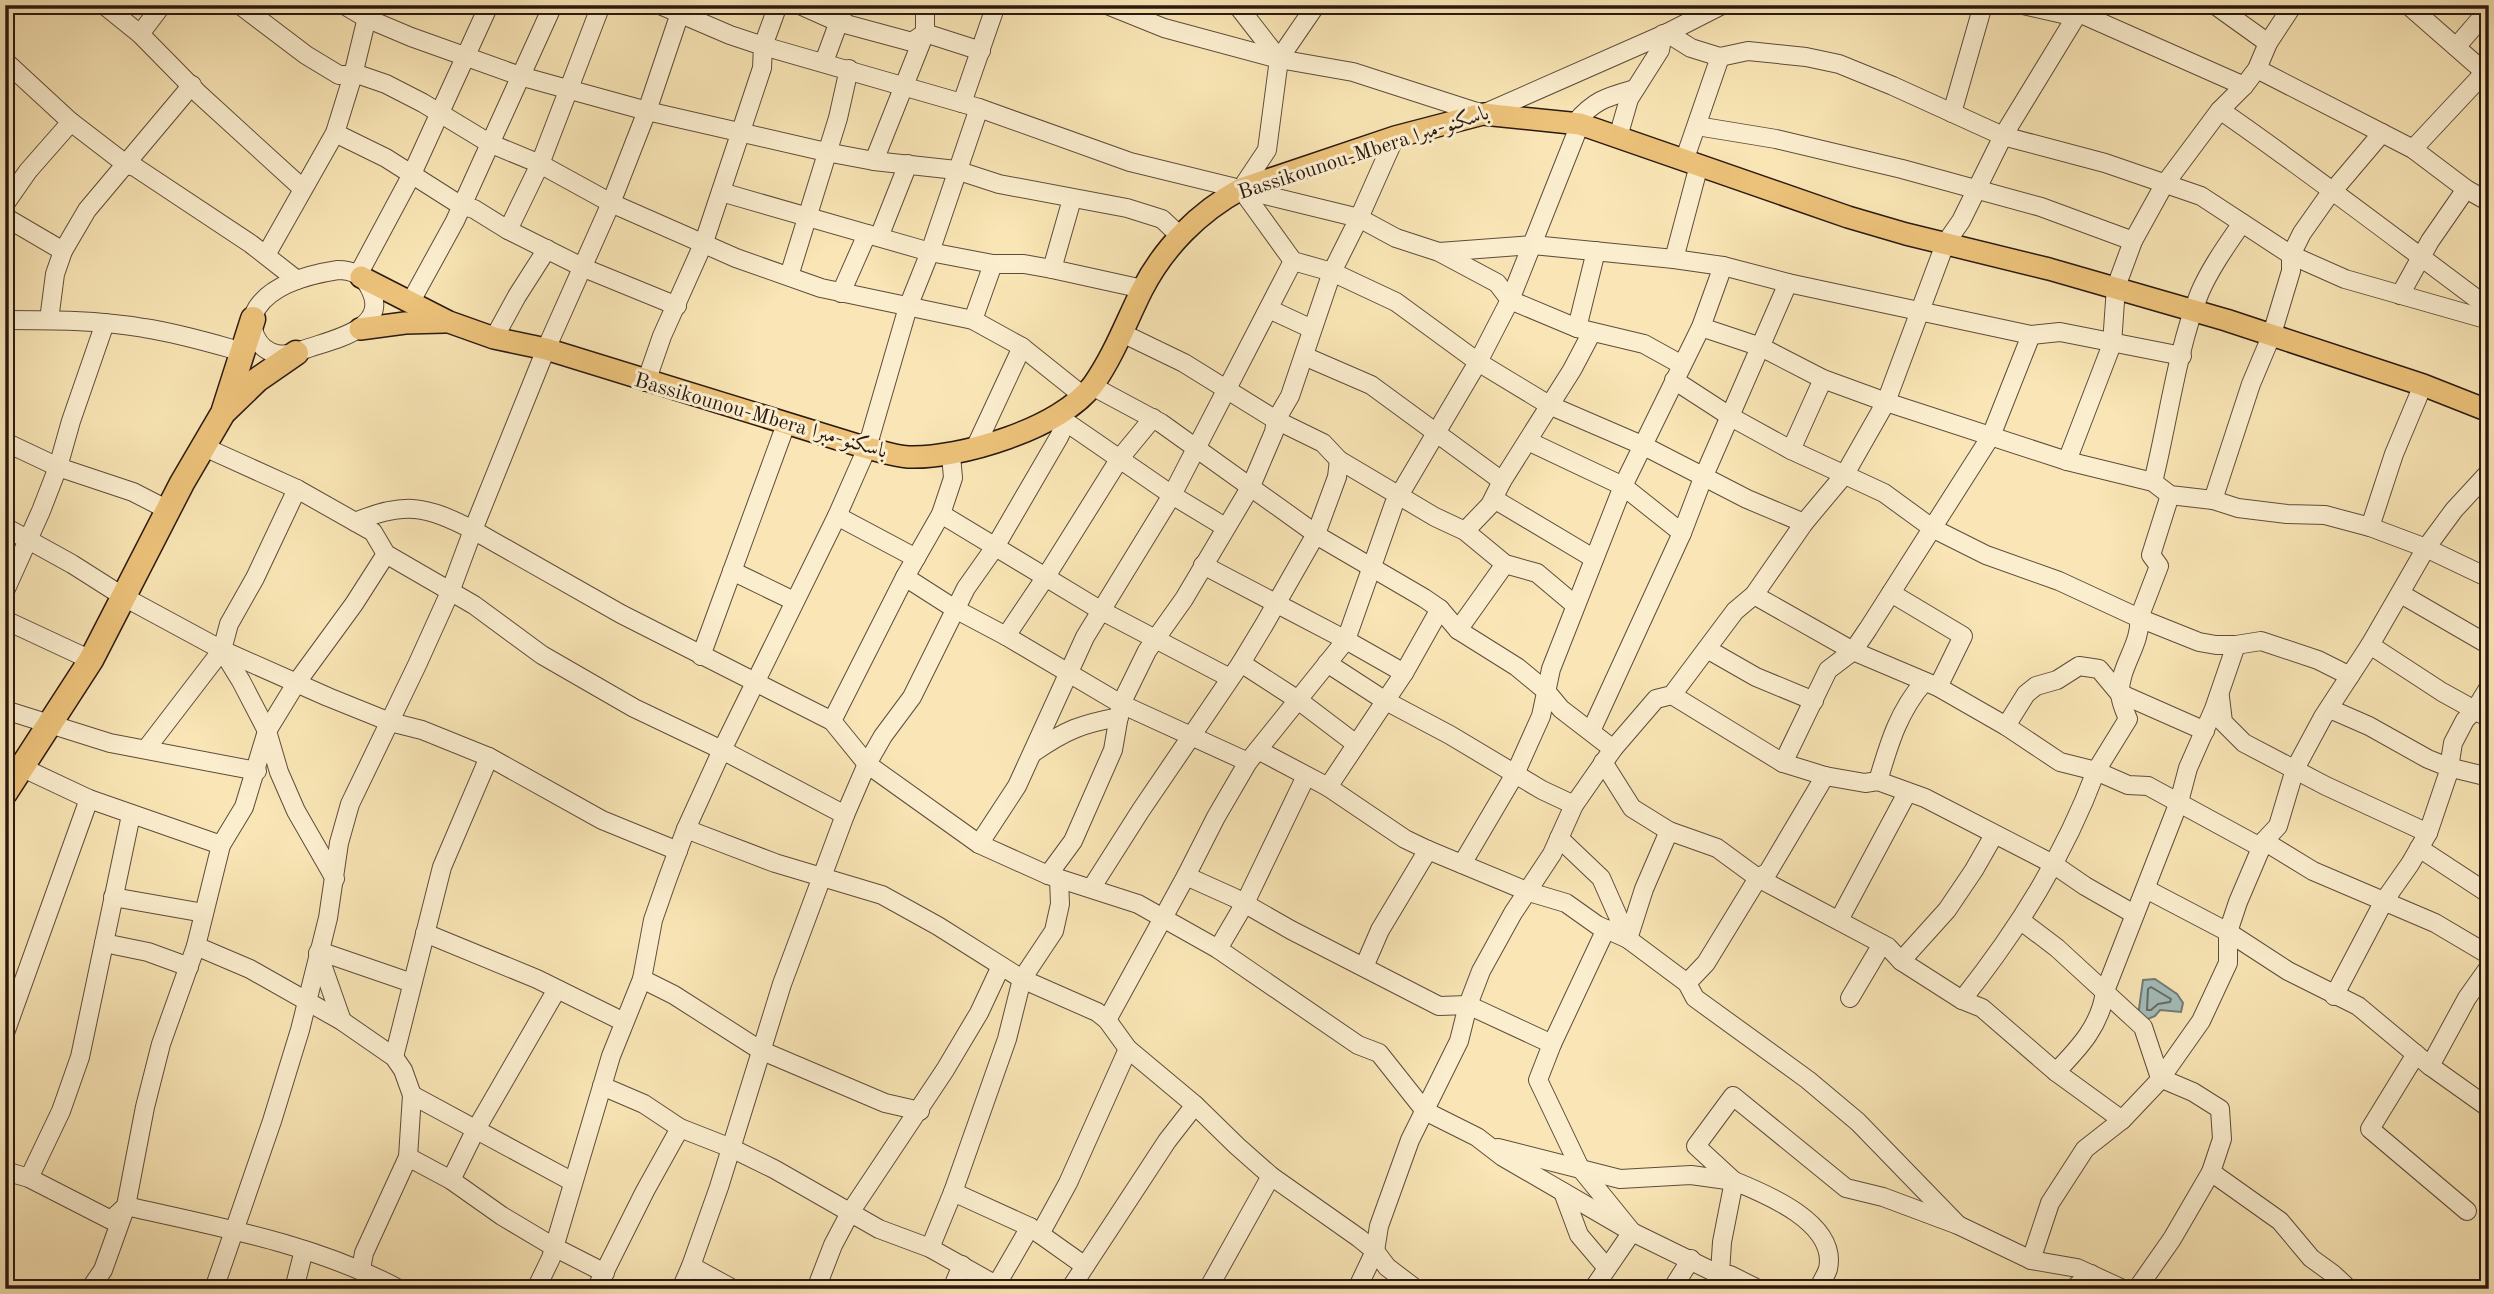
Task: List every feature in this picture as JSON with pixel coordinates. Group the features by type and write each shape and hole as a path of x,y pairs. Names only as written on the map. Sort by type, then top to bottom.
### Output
{"highway":[{"path":"5,793 91,660 222,412 253,318"},
{"path":"222,412 257,380 296,353"}],"main road":[{"path":"1483,114 1578,123 1849,217 2116,287 2272,334 2423,385 2489,411"},
{"name":"Bassikounou-Mbera باسكنو-مبرا","path":"360,276 449,322 494,338 546,349 867,448 907,457 951,455 1065,417 1087,391 1124,334 1143,289 1179,235 1222,199 1241,189 1395,137 1483,114"},
{"name":"Bassikounou-Mbera باسكنو-مبرا","path":"360,329 405,323 449,322"}],"street":[{"path":"5,10 8,5"},
{"path":"104,5 140,34 302,188"},
{"path":"140,34 162,5"},
{"path":"240,5 306,55 339,75 354,74 386,84 489,144 540,164 611,203 736,258 841,293 973,320 1022,347 1087,391 1153,418 1316,534 1440,609 1458,630 1517,667 1546,691 1561,709 1591,731 1608,756 1632,808 1669,831 1717,848 1758,878 1888,947 1900,961 1962,1000 1982,1008 2056,1072 2122,1120"},
{"path":"344,5 368,12 467,57 567,89 741,134 874,161 956,170 999,184 1127,208 1162,219 1179,235"},
{"path":"360,276 411,176 489,5"},
{"path":"410,303 454,221 552,5"},
{"path":"508,230 540,164 601,5"},
{"path":"660,5 680,9 730,35 970,106 1130,162 1359,218 1396,237 1439,252 1497,282 1510,300 1584,330 1644,344 1731,417 1791,450 1884,492 1932,528 1986,555 2059,581 2199,642 2236,645 2261,641 2318,660 2350,676"},
{"path":"646,382 662,336 704,242 762,68 763,46 778,5"},
{"path":"800,5 841,14 912,42 925,33"},
{"path":"874,161 925,33 925,5"},
{"path":"536,1289 554,1247 602,1086 642,979 653,920 686,829 867,448 908,307 930,252 956,170 981,51 996,5"},
{"path":"1107,5 1164,28 1279,59 1353,72 1483,114"},
{"path":"1224,5 1241,11 1279,59"},
{"path":"1241,189 1267,150 1279,59 1316,5"},
{"name":"Bassikounou-Mbera باسكنو-مبرا","path":"1483,114 1665,34 1722,5"},
{"path":"1952,113 1983,5"},
{"path":"2023,5 2067,15 2081,9 2244,86"},
{"path":"2215,5 2268,43"},
{"path":"2067,461 2112,344 2116,287 2133,241 2164,185 2220,110 2257,69 2268,43 2293,5"},
{"path":"2408,5 2487,74 2413,149"},
{"path":"214,1289 272,1121 300,1030 335,879 339,843 350,804 450,592 546,349 611,203 647,111 680,9"},
{"path":"1357,1289 1375,1251 1380,1226 1410,1140 1459,1041 1468,1005 1481,971 1513,913 1552,854 1574,805 1608,756 1656,699 1672,695 1735,611 1754,595 1804,523 1845,474 1886,402 1945,244 1961,220 2003,136 2081,9"},
{"path":"2457,46 2489,9"},
{"path":"266,255 335,134 354,74 368,12"},
{"path":"824,62 841,14"},
{"path":"925,33 981,51"},
{"path":"1618,137 1629,99 1660,50 1665,34 1691,48 1720,57 1748,51 1806,57 1839,64 2003,136 2105,163 2200,196 2291,255 2345,279 2489,320"},
{"path":"1674,259 1697,126 1720,57"},
{"path":"5,61 71,122 127,165 135,167 266,255 297,280"},
{"path":"789,276 838,118 849,69"},
{"path":"2257,69 2413,149 2466,189 2489,202"},
{"path":"49,320 55,274 63,251 88,210 192,85"},
{"path":"1107,1020 1216,817 1253,756 1346,640 1399,494 1478,362 1510,300 1578,123 1588,107 1602,99 1635,89"},
{"path":"2220,110 2335,191 2489,308"},
{"path":"5,204 28,171 71,122"},
{"path":"1697,126 1776,139 1902,169 2041,207 2133,241"},
{"path":"2213,500 2251,384 2272,334 2291,271 2291,255 2302,233 2382,133"},
{"path":"335,134 386,158 460,205 474,209 508,230 584,268 677,306"},
{"path":"930,1248 953,1192 1006,1039 1022,979 1054,931 1060,904 1054,877 1113,750 1120,710 1147,651 1184,599 1251,486 1276,421 1290,397 1332,272 1395,137"},
{"path":"841,293 873,236 908,164"},
{"path":"1241,189 1293,261 1332,272 1396,302 1478,362 1549,405 1644,446 1703,478 1804,523"},
{"path":"2400,295 2421,257 2466,189"},
{"path":"721,192 930,252 993,264 1024,264 1143,289"},
{"path":"1052,269 1072,199"},
{"path":"5,217 63,251"},
{"path":"2153,482 2182,356 2200,293 2215,262 2242,223"},
{"path":"1439,252 1533,245 1674,259 1723,266 1788,283 2031,335 2060,332 2182,356"},
{"path":"494,338 547,249"},
{"path":"1465,531 1494,499 1502,481 1572,370 1584,330 1596,251"},
{"path":"979,844 1017,786 1085,637 1172,495 1293,261"},
{"path":"973,320 993,264"},
{"path":"1462,864 1515,774 1541,716 1551,668 1623,486 1701,327 1723,266"},
{"path":"338,270 360,276 369,287 373,300 372,313 360,329 296,353 276,354 264,348 256,338 253,318 258,307 297,280 338,270"},
{"path":"1591,731 1682,533 1703,478 1788,283"},
{"path":"1269,309 1312,329"},
{"path":"5,320 105,323 194,338 243,352"},
{"path":"5,591 58,467 105,323"},
{"path":"1701,327 1761,347 1823,379 1886,402 2067,461 2153,482 2170,495 2213,500 2238,508 2325,515 2370,527 2426,548 2489,578"},
{"path":"1124,334 1184,363 1276,421 1324,443 1339,460 1465,531 1505,564 1537,573 1575,605"},
{"path":"1783,763 1828,670 1853,651 1992,436 2031,335"},
{"path":"975,449 1022,347"},
{"path":"1304,356 1371,385 1502,481"},
{"path":"1791,450 1823,379"},
{"path":"2370,527 2394,454 2423,385"},
{"path":"681,1289 731,1148 760,1051 845,815 867,764 883,736 912,697 966,588 995,547 1065,417 1172,495 1225,527"},
{"path":"1006,636 1120,458 1153,418"},
{"path":"701,656 786,424"},
{"path":"1528,441 1623,486 1682,533"},
{"path":"5,442 58,467 133,492 169,510"},
{"path":"202,446 297,489 373,532 386,554 474,605 542,655 634,708 722,750 845,815"},
{"path":"832,721 905,577 942,514 953,478 951,455"},
{"path":"1092,887 1241,663 1276,604 1316,534 1338,477 1339,460"},
{"path":"2031,1260 2050,1203 2085,1149 2122,1120 2160,1078 2201,1021 2228,963 2228,932 2238,902 2263,844 2278,826 2295,769 2323,717 2370,645 2426,548 2454,510 2489,472"},
{"path":"146,749 222,650 229,624 255,578 297,489"},
{"path":"2119,693 2140,625 2139,618 2159,566 2151,555 2170,495"},
{"path":"1494,499 1594,558"},
{"path":"355,522 373,514 411,507 441,515 701,656 832,721 867,764 979,844 1054,877 1139,904 1218,949 1358,1045 1379,1053 1426,1111 1447,1120 1503,1157 1632,1232 1691,1259 1720,1282"},
{"path":"942,514 1100,610 1157,637 1230,678"},
{"path":"837,516 916,558"},
{"path":"5,527 124,597 222,650 327,697 489,757 602,820 678,851"},
{"path":"90,1289 103,1270 126,1206 145,1107 161,1044 196,946 221,845 244,807 267,732 297,682 354,604 386,554"},
{"path":"1458,630 1505,564"},
{"path":"1203,565 1404,673"},
{"path":"732,571 794,601"},
{"path":"905,577 955,609 1070,674 1120,710 1306,776 1328,787 1405,839 1529,892 1566,904 1606,929 1629,939 1687,983 1695,998 1808,1080 1858,1122 1958,1225"},
{"path":"1878,781 1891,738 1908,700 1931,684 1963,636 1891,593"},
{"path":"2401,594 2489,645"},
{"path":"1754,595 1853,651 1931,684 2006,726 2060,762 2096,771 2128,785 2148,786 2313,871 2435,923 2489,955"},
{"path":"1328,787 1404,673 1440,609"},
{"path":"5,620 91,660"},
{"path":"2056,1072 2097,1023 2105,991 2179,802 2188,768 2205,731 2236,645"},
{"path":"2370,645 2482,714"},
{"path":"1707,649 1756,677 1814,701"},
{"path":"222,650 267,732 279,772 296,811 335,879"},
{"path":"1241,663 1298,700 1356,744"},
{"path":"1327,663 1384,700 1450,735 1542,790 1574,805"},
{"path":"1962,1000 2000,952 2033,903 2071,834 2096,771 2128,719 2119,693 2099,669 2079,666 2057,680 2036,686 2026,694 2006,726"},
{"path":"2482,714 2489,687"},
{"path":"2119,693 2205,731"},
{"path":"2219,693 2223,722 2244,743 2423,841 2489,894"},
{"path":"1672,695 1783,763 1825,776 1865,783 1878,781 1925,798 2053,864 2134,914"},
{"path":"2330,709 2370,726 2428,759 2489,777"},
{"path":"5,710 48,726 110,743 257,771"},
{"path":"1034,752 1059,735 1120,710"},
{"path":"2334,996 2384,901 2423,841 2448,774 2453,743 2465,720 2482,714"},
{"path":"394,1057 442,867 489,757"},
{"path":"21,767 89,799 221,845"},
{"path":"1218,949 1245,903 1306,776"},
{"path":"1687,983 1706,962 1758,878 1768,872 1825,776"},
{"path":"1839,920 1907,793"},
{"path":"5,1033 89,799"},
{"path":"29,1178 61,1111 80,1056 131,815"},
{"path":"686,829 822,878 882,895 938,926 1022,979 1072,999 1107,1020 1128,1049 1195,1105 1271,1176 1375,1251 1387,1267 1416,1289"},
{"path":"1629,939 1644,889 1669,831"},
{"path":"1900,961 1947,911 1994,835"},
{"path":"1559,838 1601,878 1629,939"},
{"path":"1364,967 1380,930 1428,850"},
{"path":"1186,876 1245,903 1439,1006 1468,1005 1552,1044"},
{"path":"2146,889 2228,932 2288,971 2358,1006 2430,1066 2489,1108"},
{"path":"113,897 204,913"},
{"path":"2020,920 2057,948 2143,1027 2160,1078 2193,1092 2220,1109 2222,1139 2211,1172 2172,1239 2137,1289"},
{"path":"1606,929 1538,1080 1580,1168 1632,1232"},
{"path":"425,933 537,979 556,991 624,1022"},
{"path":"104,943 148,952 189,967"},
{"path":"1850,998 1882,944"},
{"path":"196,946 250,969 342,1021 394,1057 402,1070 412,1095 408,1157 364,1254 364,1277"},
{"path":"319,952 412,983"},
{"path":"319,952 342,1021"},
{"path":"816,1289 833,1244 851,1211 920,1111 979,1013 1001,966"},
{"path":"2430,1066 2467,998 2489,967"},
{"path":"642,979 684,1001 760,1051 885,1103 920,1111"},
{"path":"451,1180 475,1130 556,991"},
{"path":"602,1086 643,1104 680,1128 731,1148 851,1211 879,1229 930,1248 1000,1287 1068,1183 1128,1049"},
{"path":"2416,1054 2371,1129 2467,1211"},
{"path":"412,1095 573,1182"},
{"path":"1734,1181 1696,1146 1733,1096 1846,1188 1883,1198 1958,1225 2031,1260 2077,1268 2123,1289"},
{"path":"1071,1288 1167,1142 1195,1105"},
{"path":"408,1157 451,1180 601,1281 645,1191 680,1128"},
{"path":"1488,1145 1620,1179 1690,1175 1734,1181 1769,1195 1804,1218 1823,1238 1829,1254 1828,1270 1818,1289"},
{"path":"5,1171 29,1178 111,1220 126,1206"},
{"path":"2211,1172 2280,1221 2311,1258 2348,1289"},
{"path":"1208,1289 1271,1176"},
{"path":"1720,1282 1723,1242 1734,1181"},
{"path":"953,1192 1035,1230 1085,1266"},
{"path":"1563,1192 1579,1235 1607,1268"},
{"path":"126,1206 233,1230 304,1250 364,1277 399,1289"},
{"path":"1592,1289 1632,1232"},
{"path":"294,1289 304,1250"},
{"path":"1672,1289 1691,1259"},
{"path":"952,1289 962,1265"},
{"path":"691,1266 733,1289"},
{"path":"2073,1289 2091,1274"},
{"path":"1720,1282 1730,1275 1758,1289"}],"water":[{"path":"2155,979 2177,994 2183,1003 2181,1012 2160,1010 2155,1016 2143,1021 2138,1016 2143,980"}]}
